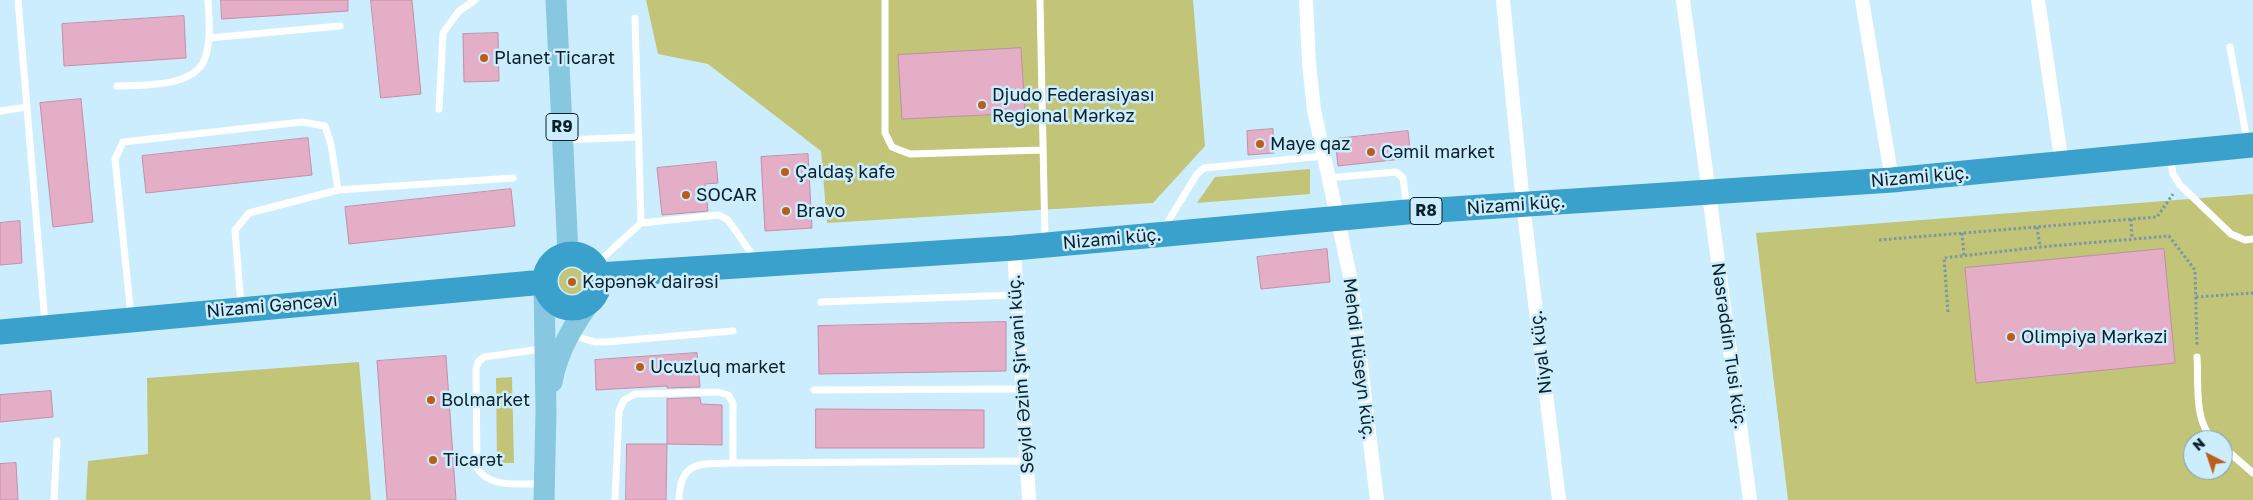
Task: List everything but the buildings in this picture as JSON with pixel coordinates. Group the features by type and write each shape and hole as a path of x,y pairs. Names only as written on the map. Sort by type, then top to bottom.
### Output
{"highway":[{"name":"Nizami küç.","path":"596,278 1014,248 1407,212 1892,180 2062,165 2250,145"},
{"path":"568,254 578,255 587,259 596,278 589,302 570,308 560,306 552,300 546,292 544,282 546,272 551,264 568,254"},
{"name":"Nizami Gəncəvi","path":"0,332 544,282"}],"main road":[{"name":"R9","path":"556,0 568,254"},
{"path":"546,412 554,370 596,278"},
{"path":"544,282 546,412 544,492"}],"street":[{"name":"Mehdi Hüseyn küç.","path":"1306,0 1309,62 1323,156 1350,281 1377,500"},
{"name":"Niyal küç.","path":"1503,0 1523,204 1559,500"},
{"name":"Nəsrəddin Tusi küç.","path":"1683,0 1750,500"},
{"path":"1862,0 1892,180"},
{"path":"2038,0 2062,165"},
{"name":"Seyid Əzim Şirvani küç.","path":"1014,248 1015,295 1029,500"}],"lane":[{"path":"18,0 46,327"},
{"path":"117,86 165,84 196,72 206,57 209,38 208,0"},
{"path":"439,109 443,33 459,11 475,0"},
{"path":"884,0 885,134 892,147 910,154 1043,150"},
{"path":"1040,0 1045,245"},
{"path":"596,278 641,223 635,18"},
{"path":"209,38 340,26"},
{"path":"2230,47 2250,145"},
{"path":"0,111 27,107"},
{"path":"132,319 114,159 123,142 302,122 325,126 331,144 338,190"},
{"path":"563,140 639,137"},
{"path":"2170,154 2173,174 2180,186 2230,234 2245,240 2253,239"},
{"path":"1161,234 1197,174 1204,168 1323,156"},
{"path":"1328,178 1396,172 1403,178 1407,212"},
{"path":"242,309 235,230 249,213 338,190 513,178"},
{"path":"641,223 719,215 728,220 758,265"},
{"path":"821,302 1015,295"},
{"path":"569,335 595,342 606,342 733,331"},
{"path":"544,492 492,482 482,476 477,468 476,370 478,362 484,357 545,349"},
{"path":"2197,357 2201,417 2208,430"},
{"path":"814,390 1022,389"},
{"path":"615,500 619,411 624,400 635,394 718,392 728,395 733,403 733,463"},
{"path":"54,500 57,441"},
{"path":"2233,456 2253,473"},
{"path":"679,500 679,484 686,471 699,464 1026,461"}],"path":[{"path":"1879,240 2157,216 2180,186"},
{"path":"2131,218 2132,238"},
{"path":"2037,227 2040,247"},
{"path":"1962,233 1964,255"},
{"path":"1948,312 1944,258 2132,238 2169,236 2195,270 2197,357"},
{"path":"2196,297 2253,293"}],"green space":[{"name":"Djudo Federasiyası Regional Mərkəz","path":"646,0 1193,0 1205,146 1153,203 827,223 821,151 708,64 658,54"},
{"path":"1310,169 1310,194 1197,203 1215,177"},
{"name":"Olimpiya Mərkəzi","path":"2253,194 2253,500 1788,500 1756,233"},
{"name":"Kəpənək dairəsi","path":"572,268 581,272 585,281 581,290 572,294 563,290 559,281 563,272"},
{"path":"359,362 371,500 86,500 88,461 148,454 147,378"},
{"path":"512,377 514,463 497,463 496,378"}],"place":[{"name":"Planet Ticarət","path":"484,58"},
{"name":"Djudo Federasiyası Regional Mərkəz","path":"982,105"},
{"name":"Maye qaz","path":"1260,144"},
{"name":"Cəmil market","path":"1371,152"},
{"name":"Çaldaş kafe","path":"785,172"},
{"name":"SOCAR","path":"686,195"},
{"name":"Bravo","path":"786,211"},
{"name":"Kəpənək dairəsi","path":"572,282"},
{"name":"Olimpiya Mərkəzi","path":"2011,337"},
{"name":"Ucuzluq market","path":"640,367"},
{"name":"Bolmarket","path":"431,400"},
{"name":"Ticarət","path":"433,460"}]}
